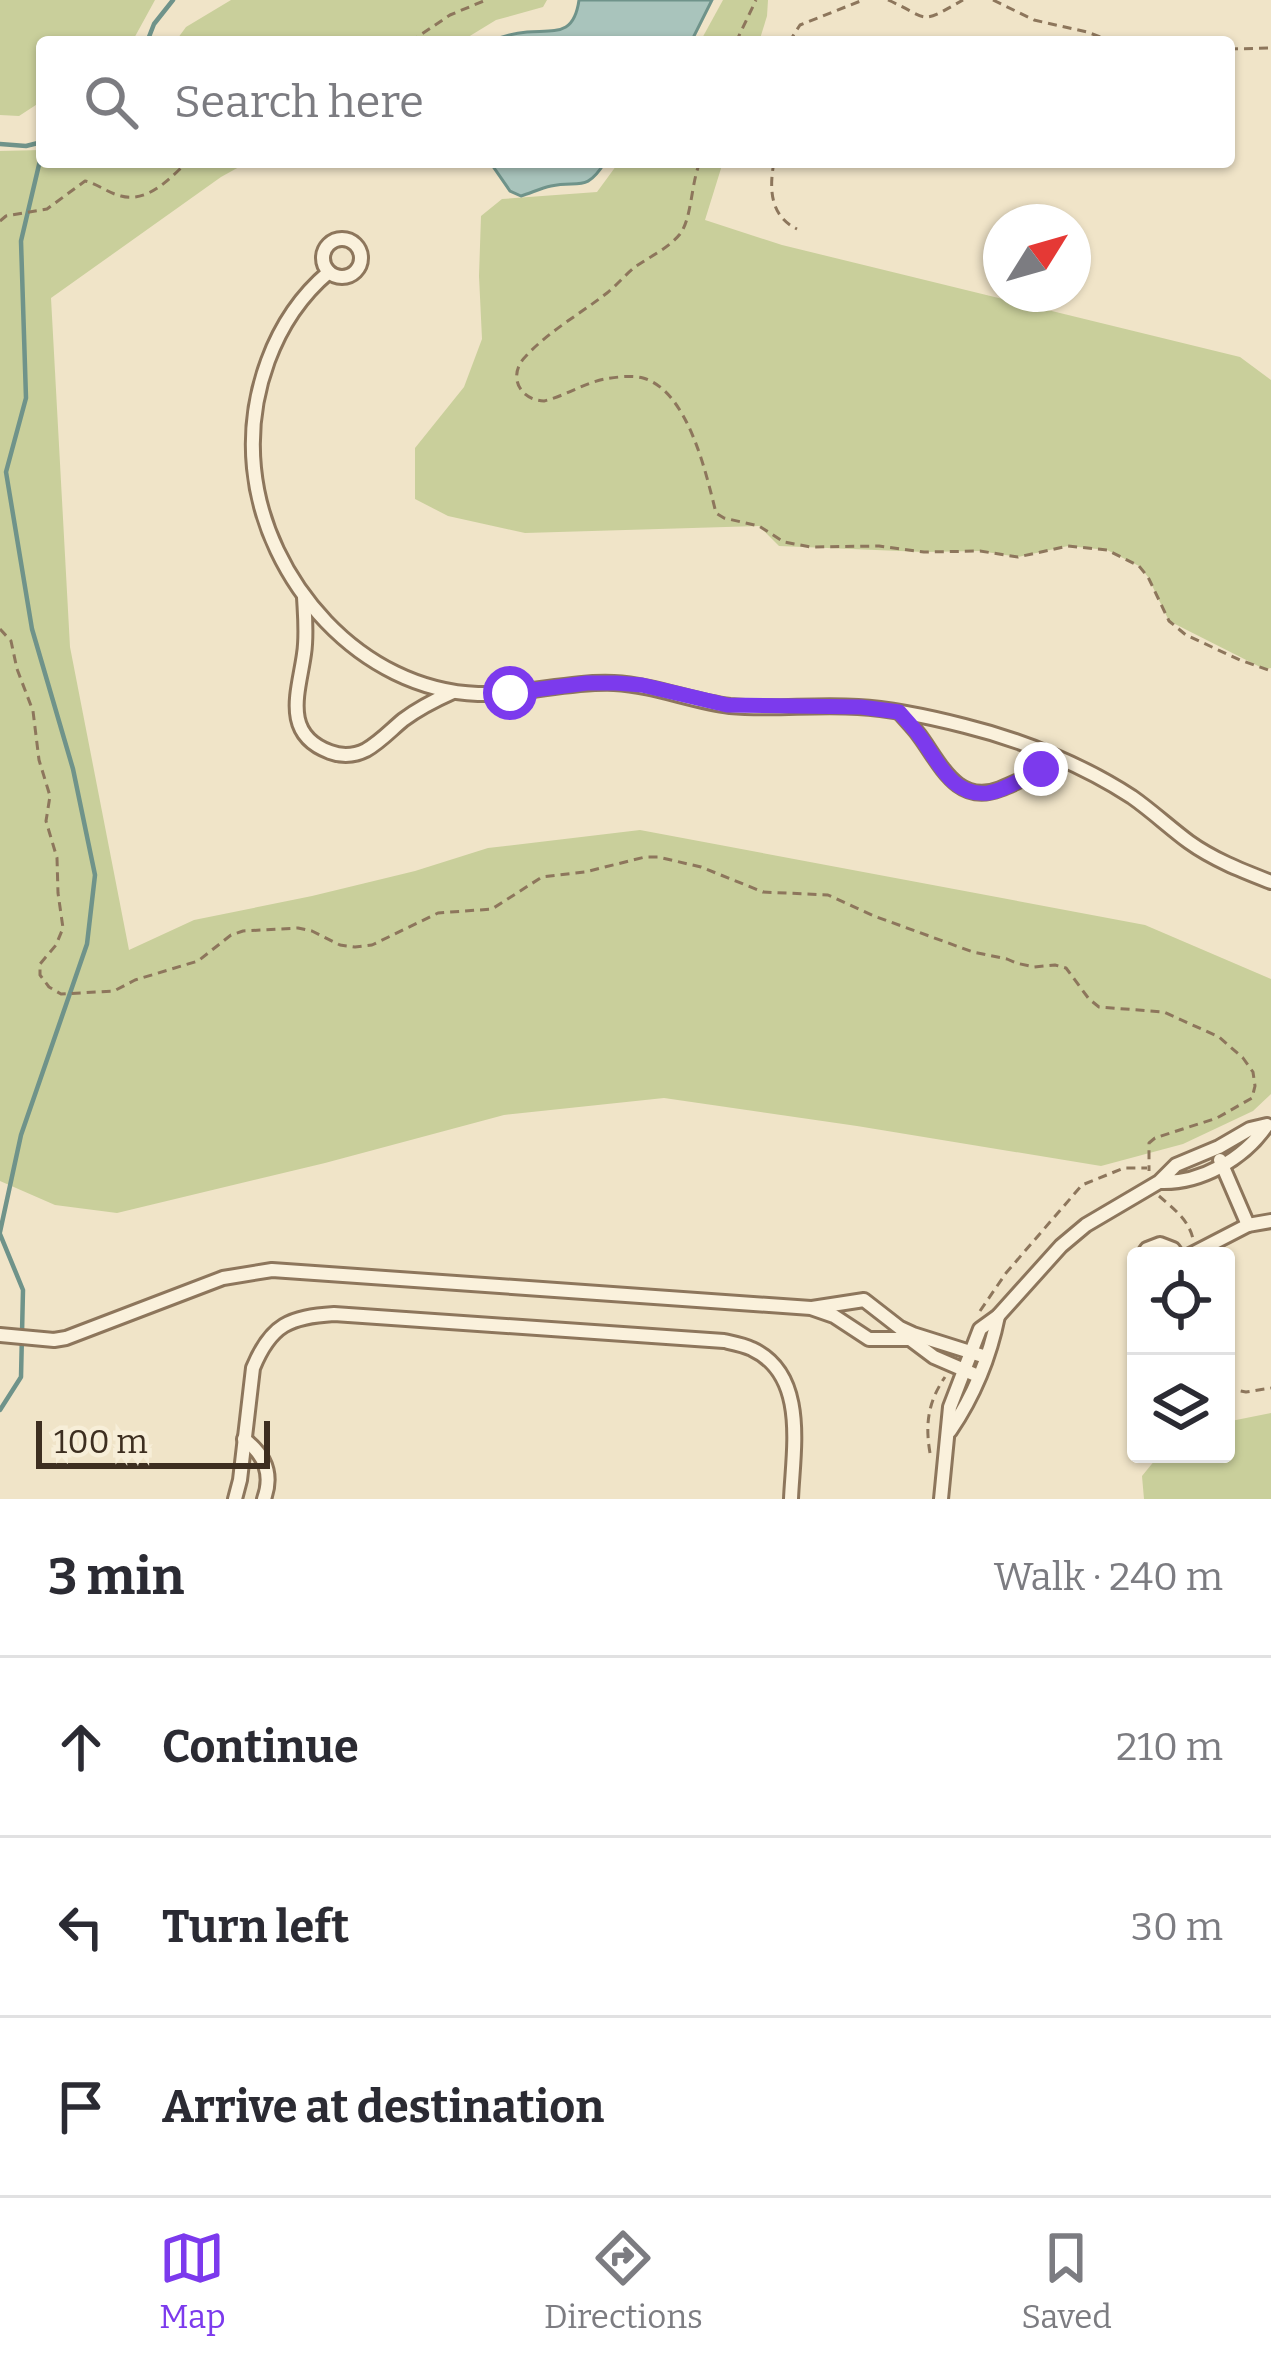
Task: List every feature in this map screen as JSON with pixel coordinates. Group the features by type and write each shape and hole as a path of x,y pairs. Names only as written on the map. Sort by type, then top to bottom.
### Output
{"street":[{"path":"329,272 312,286 289,319 262,374 254,463 266,530 277,553 304,596 338,634 364,653 425,687 453,692 510,693 616,683 727,705 861,707 972,727 1031,747 1132,797 1214,858 1271,882"},
{"path":"304,596 305,651 296,707 304,734 313,744 346,756 359,753 417,710 453,692"},
{"path":"899,712 950,780 972,792 1002,789 1063,762"},
{"path":"1156,1183 1178,1183 1222,1165 1247,1150 1269,1123"},
{"path":"940,1499 950,1406 980,1329 998,1316 1061,1246 1119,1204 1176,1165 1269,1123"},
{"path":"1215,1149 1248,1225"},
{"path":"1206,1247 1248,1225 1271,1221"},
{"path":"1,1335 66,1338 223,1278 272,1270 811,1308 864,1300 913,1334 986,1357"},
{"path":"811,1308 834,1316 869,1339 910,1339 934,1357 978,1376"},
{"path":"235,1499 253,1368 260,1351 277,1330 304,1316 334,1314 724,1341 753,1349 786,1382 792,1406 790,1499"},
{"path":"950,1432 967,1406 998,1316"},
{"path":"244,1439 265,1460 269,1475 264,1499"}],"path":[{"path":"419,36 450,15 486,0"},
{"path":"739,36 756,0"},
{"path":"791,36 800,25 863,0"},
{"path":"888,0 928,19 963,0"},
{"path":"993,0 1034,20 1098,36"},
{"path":"1235,49 1271,48"},
{"path":"0,221 47,209 85,182 123,196 143,195 181,168"},
{"path":"698,168 678,237 524,357 516,370 522,393 544,401 603,379 644,378 660,388 685,419 716,513 724,518 759,526 784,542 811,547 879,546 1018,557 1068,546 1107,550 1139,566 1169,621 1186,635 1271,670"},
{"path":"773,168 774,206 784,223 797,229"},
{"path":"0,629 11,641 34,711 39,760 50,796 46,821 57,858 63,928 40,964 40,974 61,994 114,991 198,961 231,935 243,932 298,928 340,945 372,945 438,913 492,909 542,877 645,857 680,860 763,892 828,895 973,952 1034,967 1066,968 1099,1006 1164,1012 1219,1037 1253,1072 1252,1097 1217,1118 1149,1143 1147,1156 1156,1193 1191,1229 1192,1247"},
{"path":"1235,1390 1271,1388"}],"green space":[{"path":"0,0 155,0 135,36 36,36 36,105 19,116 0,115"},
{"path":"231,0 547,0 543,7 496,20 470,36 179,36 186,27"},
{"path":"723,0 768,0 761,36 703,36"},
{"path":"36,150 36,168 237,168 51,298 70,647 129,950 194,920 415,871 488,848 640,830 1145,925 1271,979 1271,1094 1253,1111 1183,1144 1101,1166 664,1098 504,1115 117,1213 55,1205 0,1181 0,151"},
{"path":"615,168 721,168 705,220 782,245 983,294 983,312 1056,312 1240,357 1271,380 1271,668 1264,669 1169,621 1139,566 1107,550 1068,546 1018,557 980,551 779,546 759,526 525,533 448,516 415,499 415,448 464,387 482,339 481,216 502,199 597,192"},
{"path":"1271,1413 1271,1499 1144,1499 1142,1476 1153,1463 1235,1463 1235,1420"}],"water":[{"path":"579,0 712,0 694,36 507,36 562,29 577,12"},
{"path":"494,168 601,168 587,182 521,196 510,191"}],"waterway":[{"path":"149,36 173,0"},
{"path":"0,144 36,144"},
{"path":"0,1232 21,1135 87,944 95,875 73,769 32,629 6,472 26,398 21,241 38,168"},
{"path":"0,1234 23,1290 21,1377 0,1410"}],"route":[{"path":"510,693 616,683 727,705 899,712 950,780 972,792 1002,789 1041,769"}]}
